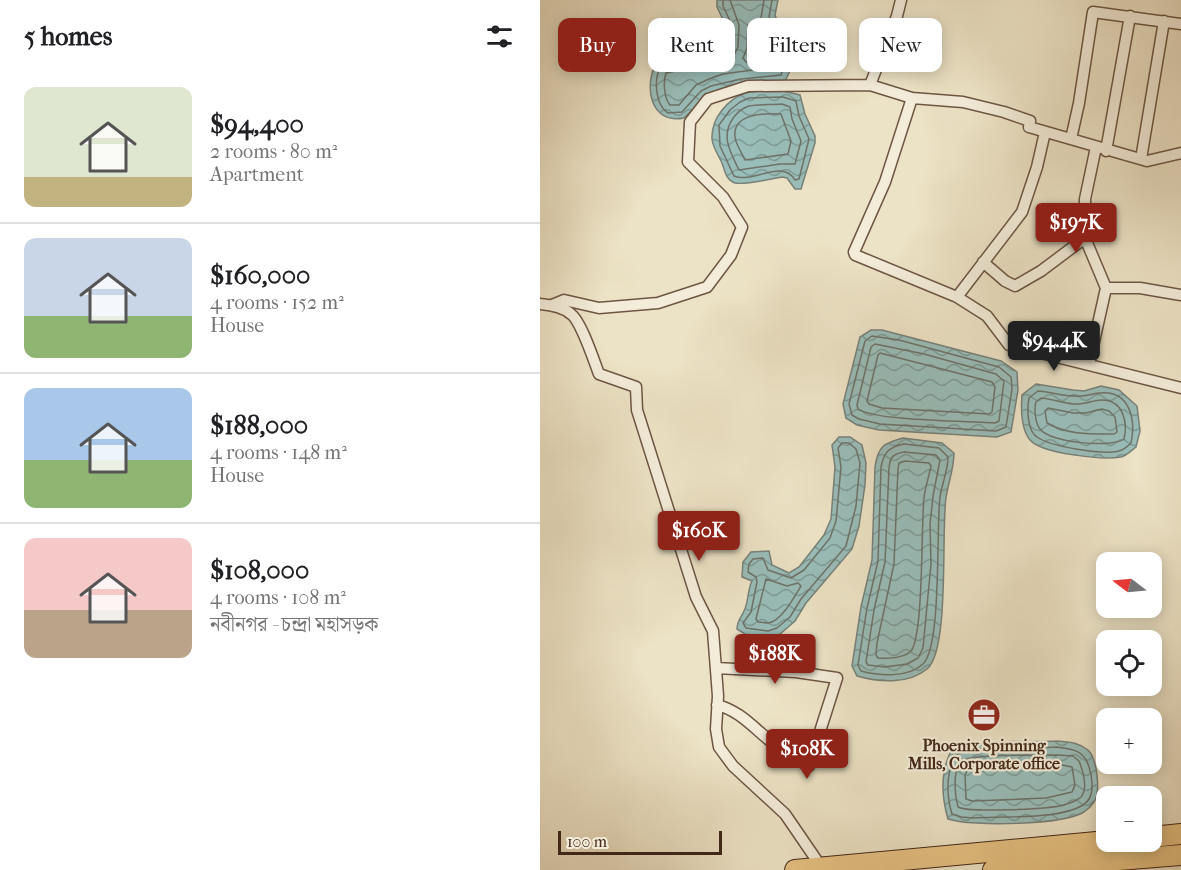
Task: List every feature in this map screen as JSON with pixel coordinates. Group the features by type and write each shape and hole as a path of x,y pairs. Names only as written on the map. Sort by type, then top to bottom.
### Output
{"highway":[{"path":"1162,836 1181,834"},
{"path":"795,870 1096,842"},
{"path":"993,870 1181,855"}],"street":[{"path":"870,85 894,25 901,0"},
{"path":"1071,139 1093,12 1181,24"},
{"path":"1089,364 1106,288 1084,238 1084,199 1101,149 1130,16"},
{"path":"1141,159 1164,21"},
{"path":"552,305 564,300 599,308 658,303 707,286 731,255 742,226 723,197 688,162 690,122 708,99 748,86 870,85 912,98 963,102 1004,112 1030,121 1029,127 1148,161 1180,150"},
{"path":"912,98 885,182 854,252 855,255 957,297 987,316 1009,345 1181,388"},
{"path":"957,297 1022,212 1037,167 1045,132"},
{"path":"983,262 1005,281 1015,286 1041,271 1084,238"},
{"path":"1106,288 1140,288 1181,295"},
{"path":"540,304 552,305 573,315 585,338 598,374 636,387 637,410 680,548 696,597 713,631 716,668 716,729 719,747 733,766 785,814 822,868"},
{"path":"716,668 796,672 837,678 809,766 779,748 747,720 727,707 717,705"}],"water":[{"path":"717,0 778,0 776,18 747,18 747,72 790,72 785,81 742,85 713,92 684,118 673,119 663,115 652,101 650,92 653,72 735,72 735,18 722,18 717,7"},
{"path":"783,91 800,95 805,114 815,136 801,189 795,189 787,178 782,177 758,182 732,182 726,174 712,139 717,117 733,100 746,93"},
{"path":"871,330 882,330 1001,361 1017,372 1018,390 1011,432 997,437 879,430 857,425 846,418 843,404 860,337"},
{"path":"1036,384 1084,391 1101,386 1119,390 1137,406 1140,431 1136,447 1121,457 1101,458 1073,455 1037,445 1027,435 1022,418 1022,395"},
{"path":"839,437 850,437 862,445 866,463 859,526 852,549 806,603 795,621 780,634 769,637 745,634 737,629 737,626 746,607 752,581 742,577 743,562 751,552 769,551 772,565 789,573 799,567 824,535 831,519 835,467 832,445"},
{"path":"903,438 942,443 954,453 946,498 942,615 934,658 927,669 911,678 883,681 857,676 852,666 861,607 872,560 876,460 883,446"},
{"path":"1057,741 1081,745 1091,754 1096,767 1098,783 1093,803 1084,812 1057,820 996,824 948,819 944,801 943,776 951,751 974,744"}],"place":[{"name":"Phoenix Spinning Mills, Corporate office","path":"984,715"}]}
